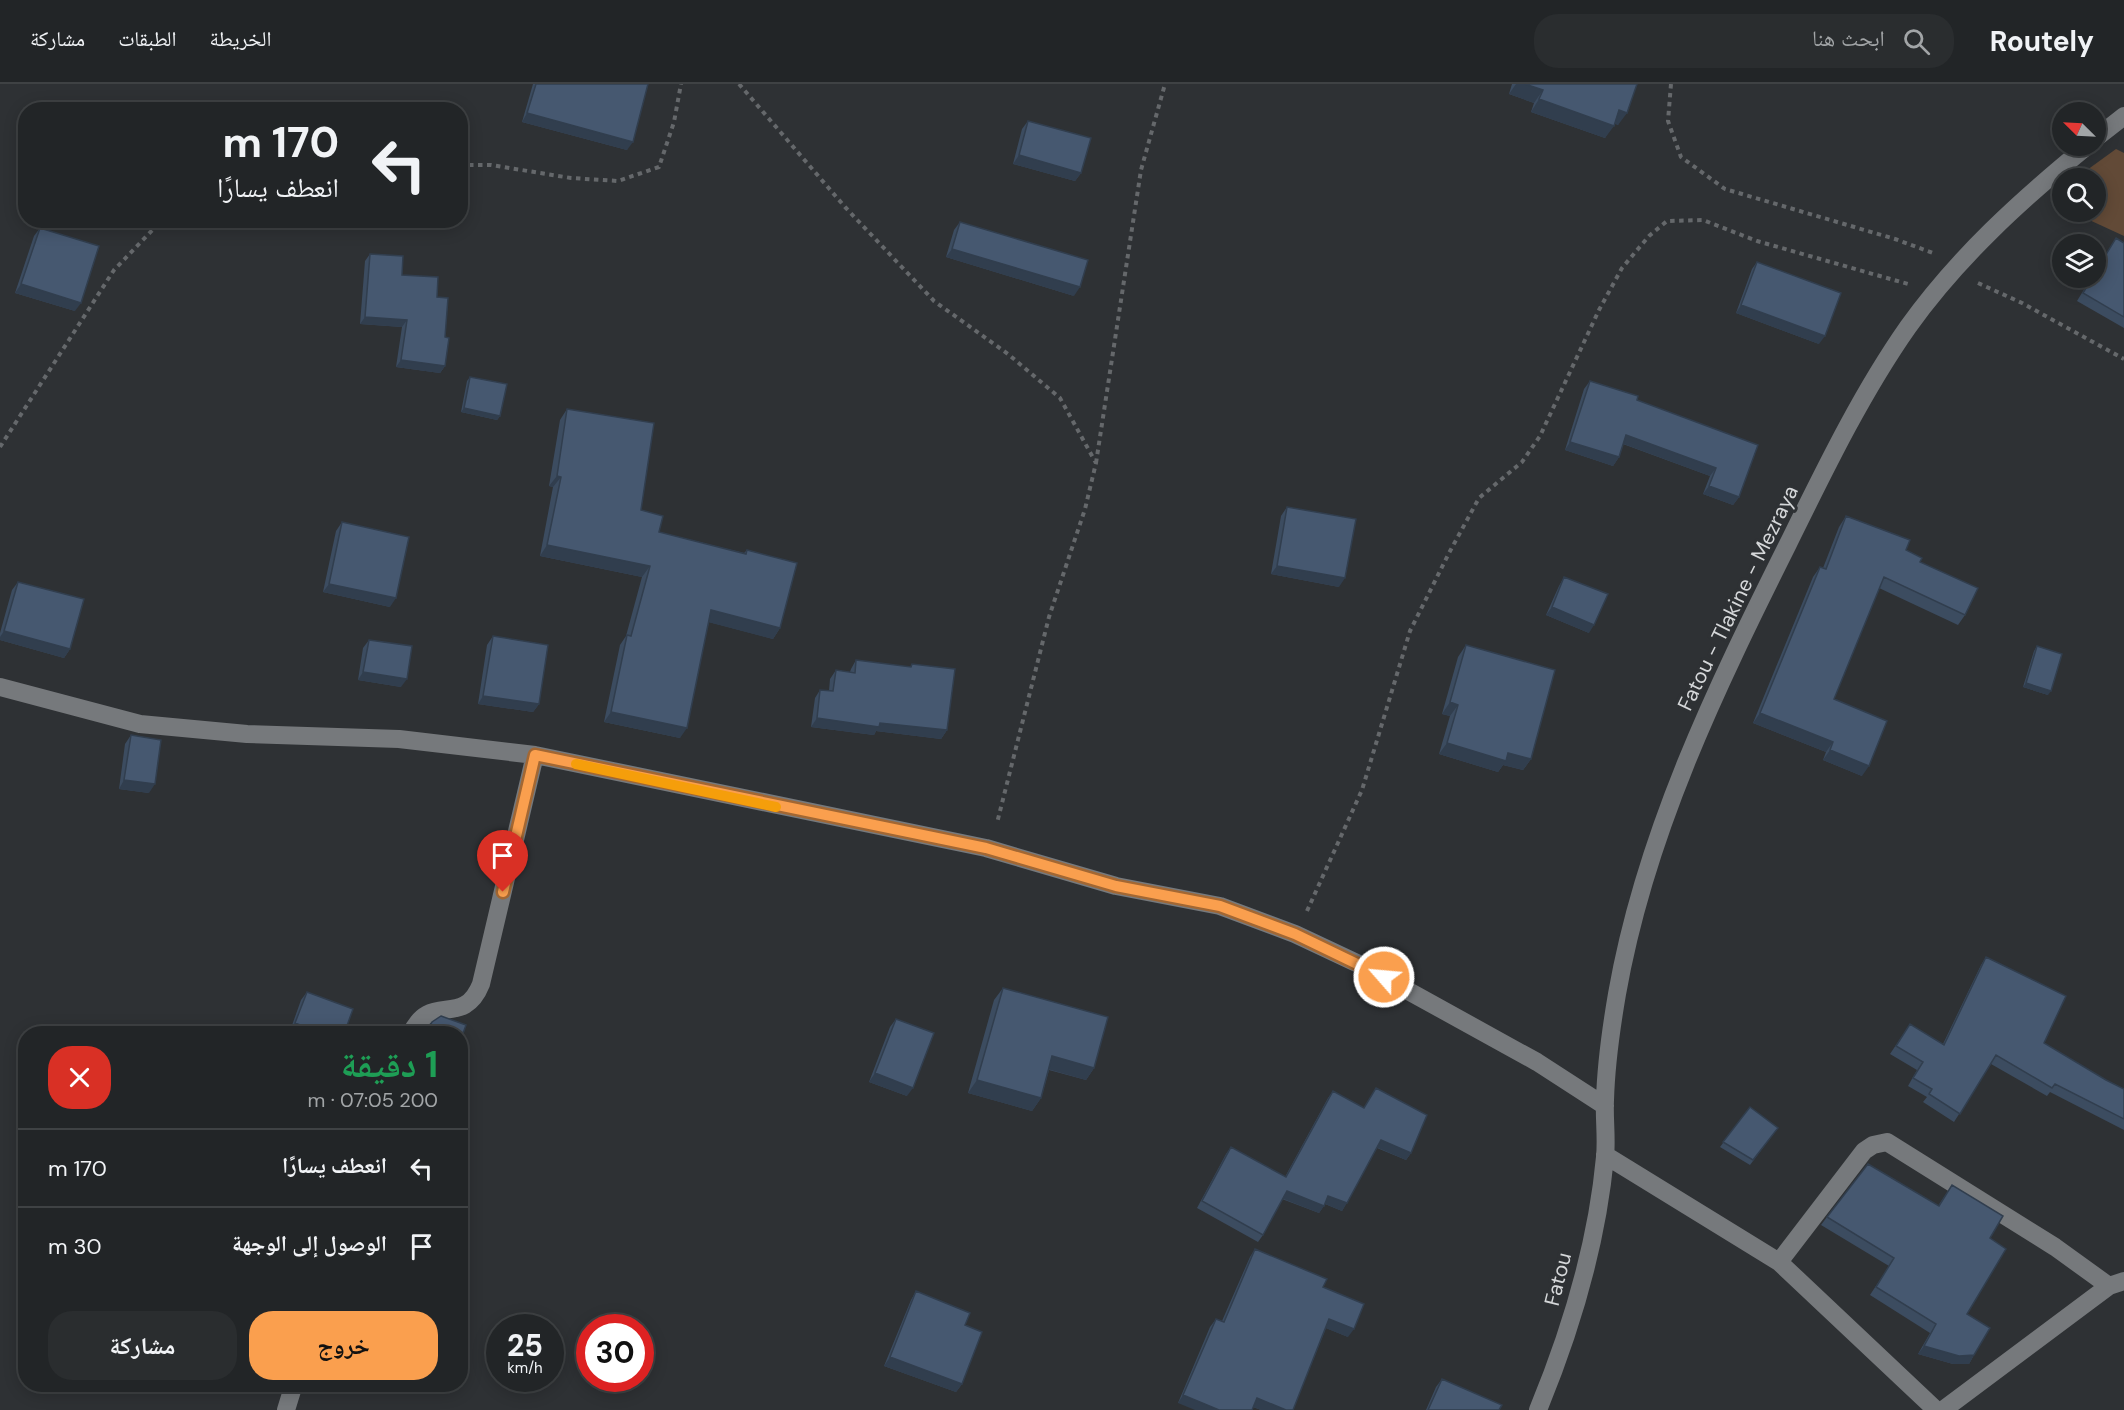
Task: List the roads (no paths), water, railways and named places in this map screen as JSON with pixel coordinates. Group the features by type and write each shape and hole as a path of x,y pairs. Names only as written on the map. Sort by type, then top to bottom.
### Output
{"street":[{"path":"2106,130 2124,116"},
{"name":"Fatou - Tlakine - Mezraya","path":"1605,1155 1607,1066 1616,1002 1632,928 1662,824 1704,715 1805,510 1861,405 1907,328 1950,274 1993,226 2075,156"},
{"path":"0,687 140,724 247,734 399,739 535,755 986,848 1116,886 1220,906 1295,934 1364,966 1537,1062 1605,1106"},
{"path":"414,1026 429,1012 459,1009 476,998 535,755"},
{"path":"1779,1262 1864,1151 1873,1144 1887,1142 2117,1284 1943,1410"},
{"path":"1605,1155 1779,1262 1936,1410"},
{"name":"Fatou","path":"1538,1410 1579,1296 1605,1155"},
{"path":"286,1410 292,1392"}]}
